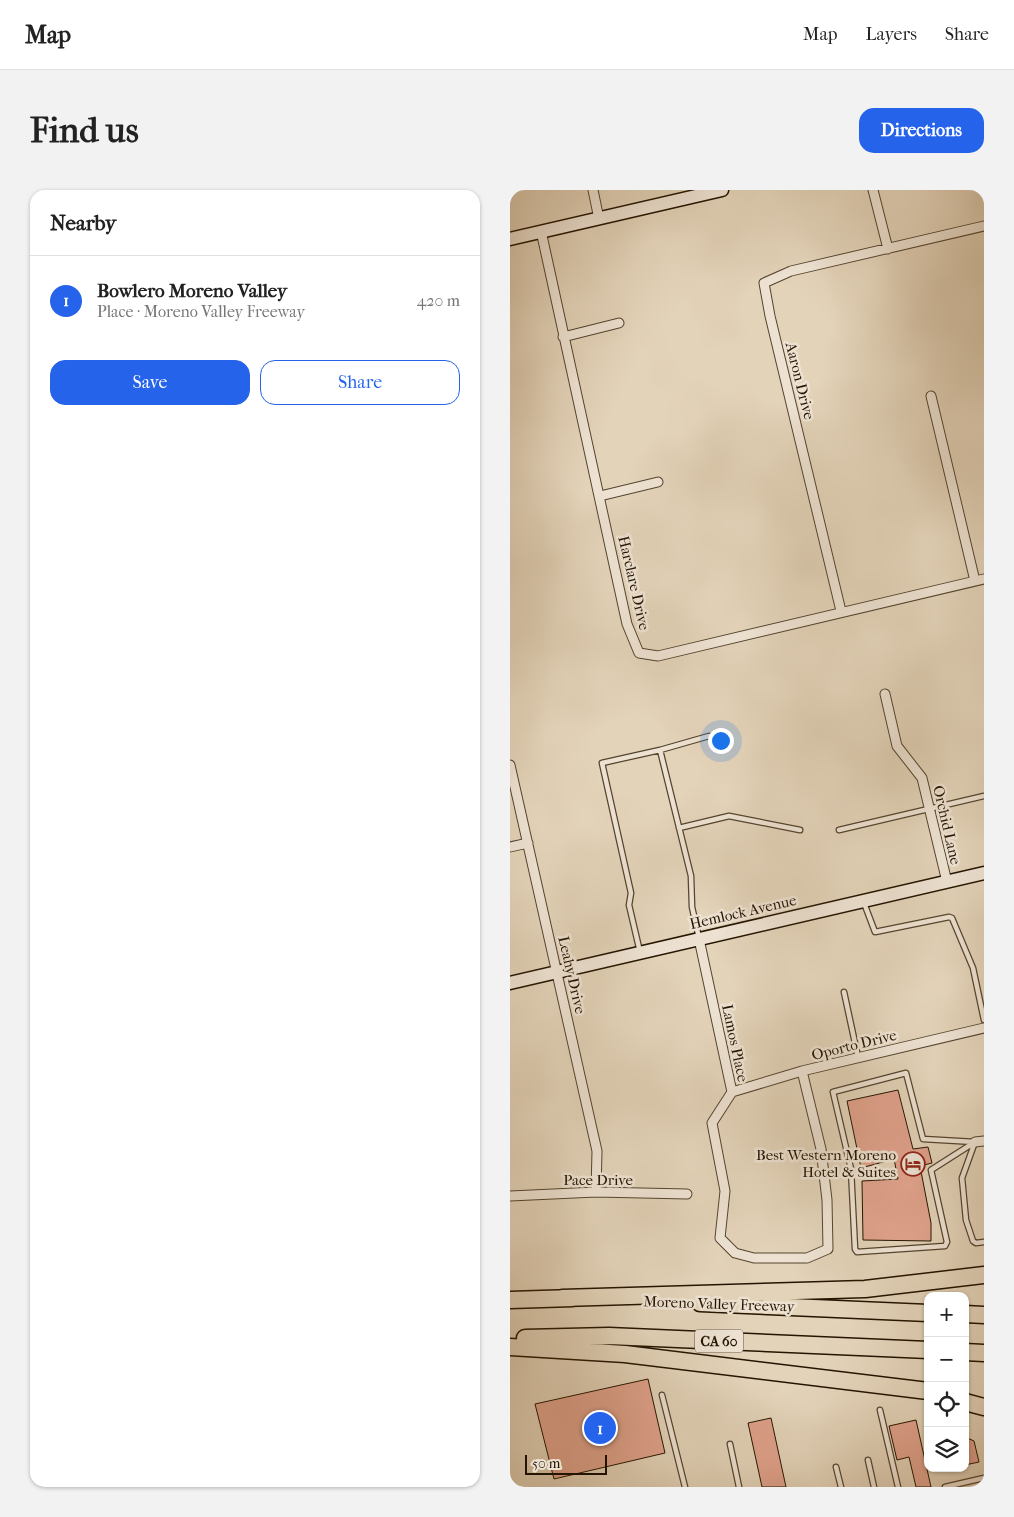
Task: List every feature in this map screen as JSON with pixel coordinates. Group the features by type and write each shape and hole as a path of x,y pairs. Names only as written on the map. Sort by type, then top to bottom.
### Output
{"highway":[{"path":"562,1298 865,1289 984,1275"},
{"name":"Moreno Valley Freeway","path":"510,1300 562,1298 924,1312"},
{"path":"969,1314 984,1315"},
{"name":"CA 60","path":"510,1338 609,1336 924,1350"},
{"path":"510,1347 625,1354 924,1391"},
{"path":"969,1352 984,1353"},
{"path":"969,1403 984,1407"}],"street":[{"path":"593,190 599,218"},
{"path":"510,239 599,218 684,194 722,190"},
{"path":"873,190 888,249 984,226"},
{"name":"Harclare Drive","path":"541,232 627,624 639,653 658,656 841,611 980,580"},
{"name":"Aaron Drive","path":"841,611 770,316 764,283 791,271 888,249"},
{"path":"563,337 619,324"},
{"path":"931,396 980,580"},
{"path":"600,496 658,482"},
{"name":"Orchid Lane","path":"885,694 896,746 922,778 946,882"},
{"name":"Leahy Drive","path":"510,765 597,1151 596,1192"},
{"path":"510,847 528,843"},
{"name":"Hemlock Avenue","path":"510,983 984,873"},
{"name":"Lamos Place","path":"699,939 732,1092 712,1123 724,1191 720,1238 735,1253 754,1258 807,1258 828,1249 827,1200 821,1149 802,1071"},
{"name":"Oporto Drive","path":"732,1092 802,1071 984,1028"},
{"name":"Pace Drive","path":"510,1196 596,1192 687,1194"}],"lane":[{"path":"640,953 630,905 630,893 602,763 660,750 709,736"},
{"path":"660,750 691,876 692,907 699,939"},
{"path":"838,830 984,796"},
{"path":"679,828 729,816 800,830"},
{"path":"863,901 875,932 948,916 952,918 973,968 984,1020"},
{"path":"844,992 858,1057"},
{"path":"906,1073 923,1139 980,1142 932,1170 947,1242 945,1246 857,1252 855,1249 851,1169 833,1092 835,1090 906,1073"},
{"path":"980,1142 962,1178 966,1220 973,1241 976,1243 984,1242"},
{"path":"662,1395 685,1487"},
{"path":"880,1410 898,1487"},
{"path":"730,1444 739,1487"},
{"path":"868,1460 874,1487"},
{"path":"836,1467 841,1487"},
{"path":"945,1487 984,1478"}],"building":[{"name":"Best Western Moreno Hotel & Suites","path":"898,1090 913,1149 928,1147 932,1163 920,1166 931,1223 931,1241 863,1240 862,1181 898,1179 894,1159 861,1168 847,1101"},
{"path":"648,1379 665,1453 554,1479 535,1404"},
{"path":"771,1418 786,1487 762,1487 748,1423"},
{"path":"916,1420 924,1456 924,1472 928,1472 931,1487 916,1487 909,1457 897,1460 889,1426"},
{"path":"969,1439 974,1441 979,1462 969,1464"}],"place":[{"name":"Best Western Moreno Hotel & Suites","path":"913,1164"},
{"name":"Bowlero Moreno Valley","path":"600,1428"}]}
